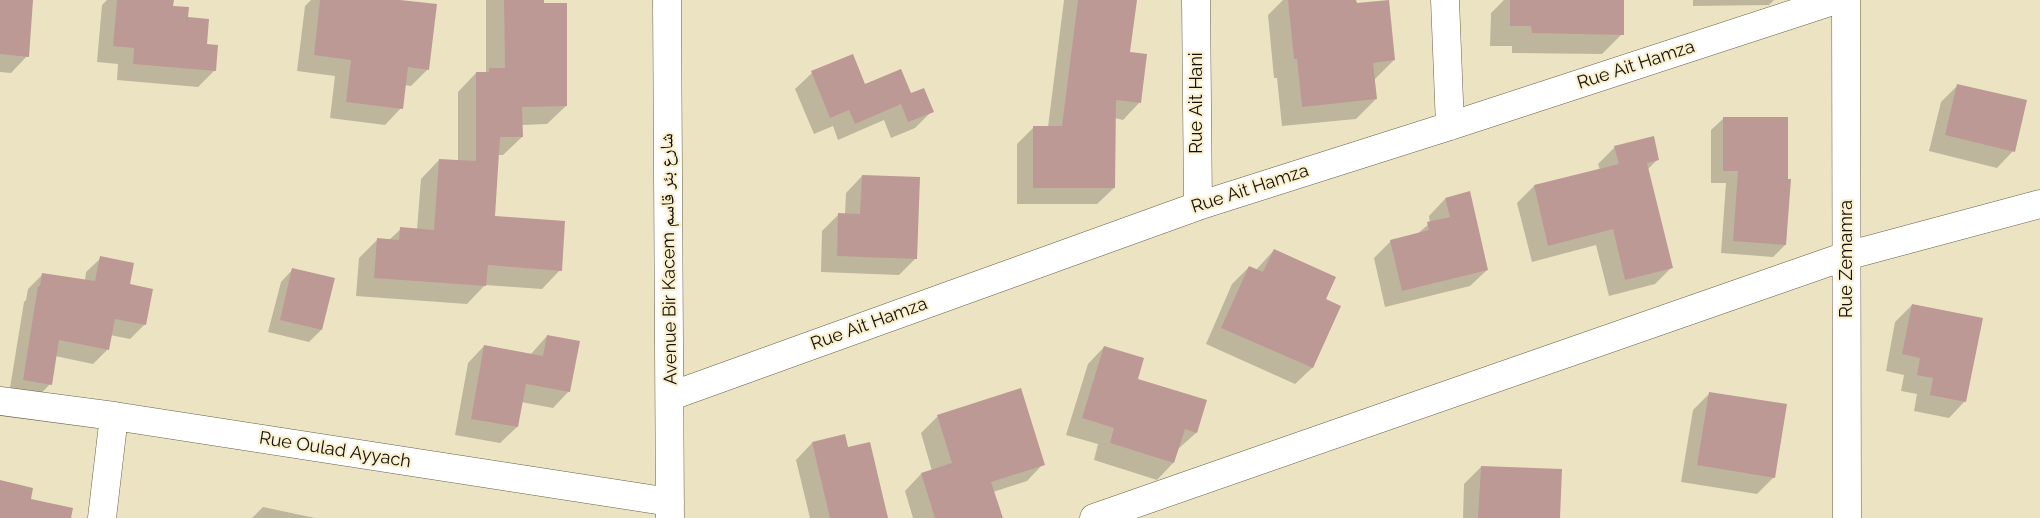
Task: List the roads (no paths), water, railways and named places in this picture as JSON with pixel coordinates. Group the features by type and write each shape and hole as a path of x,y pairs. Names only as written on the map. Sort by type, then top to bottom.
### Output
{"street":[{"name":"Avenue Bir Kacem شارع بئر قاسم","path":"667,0 671,396 670,510"},
{"name":"Rue Ait Hani","path":"1196,0 1198,206"},
{"path":"1445,0 1450,126"},
{"name":"Rue Ait Hamza","path":"671,396 1198,206 1836,0"},
{"name":"Rue Zemamra","path":"1846,0 1848,518"},
{"path":"1094,518 1846,256 2040,204"},
{"name":"Rue Oulad Ayyach","path":"0,401 114,416 670,510"},
{"path":"102,518 114,416"}]}
